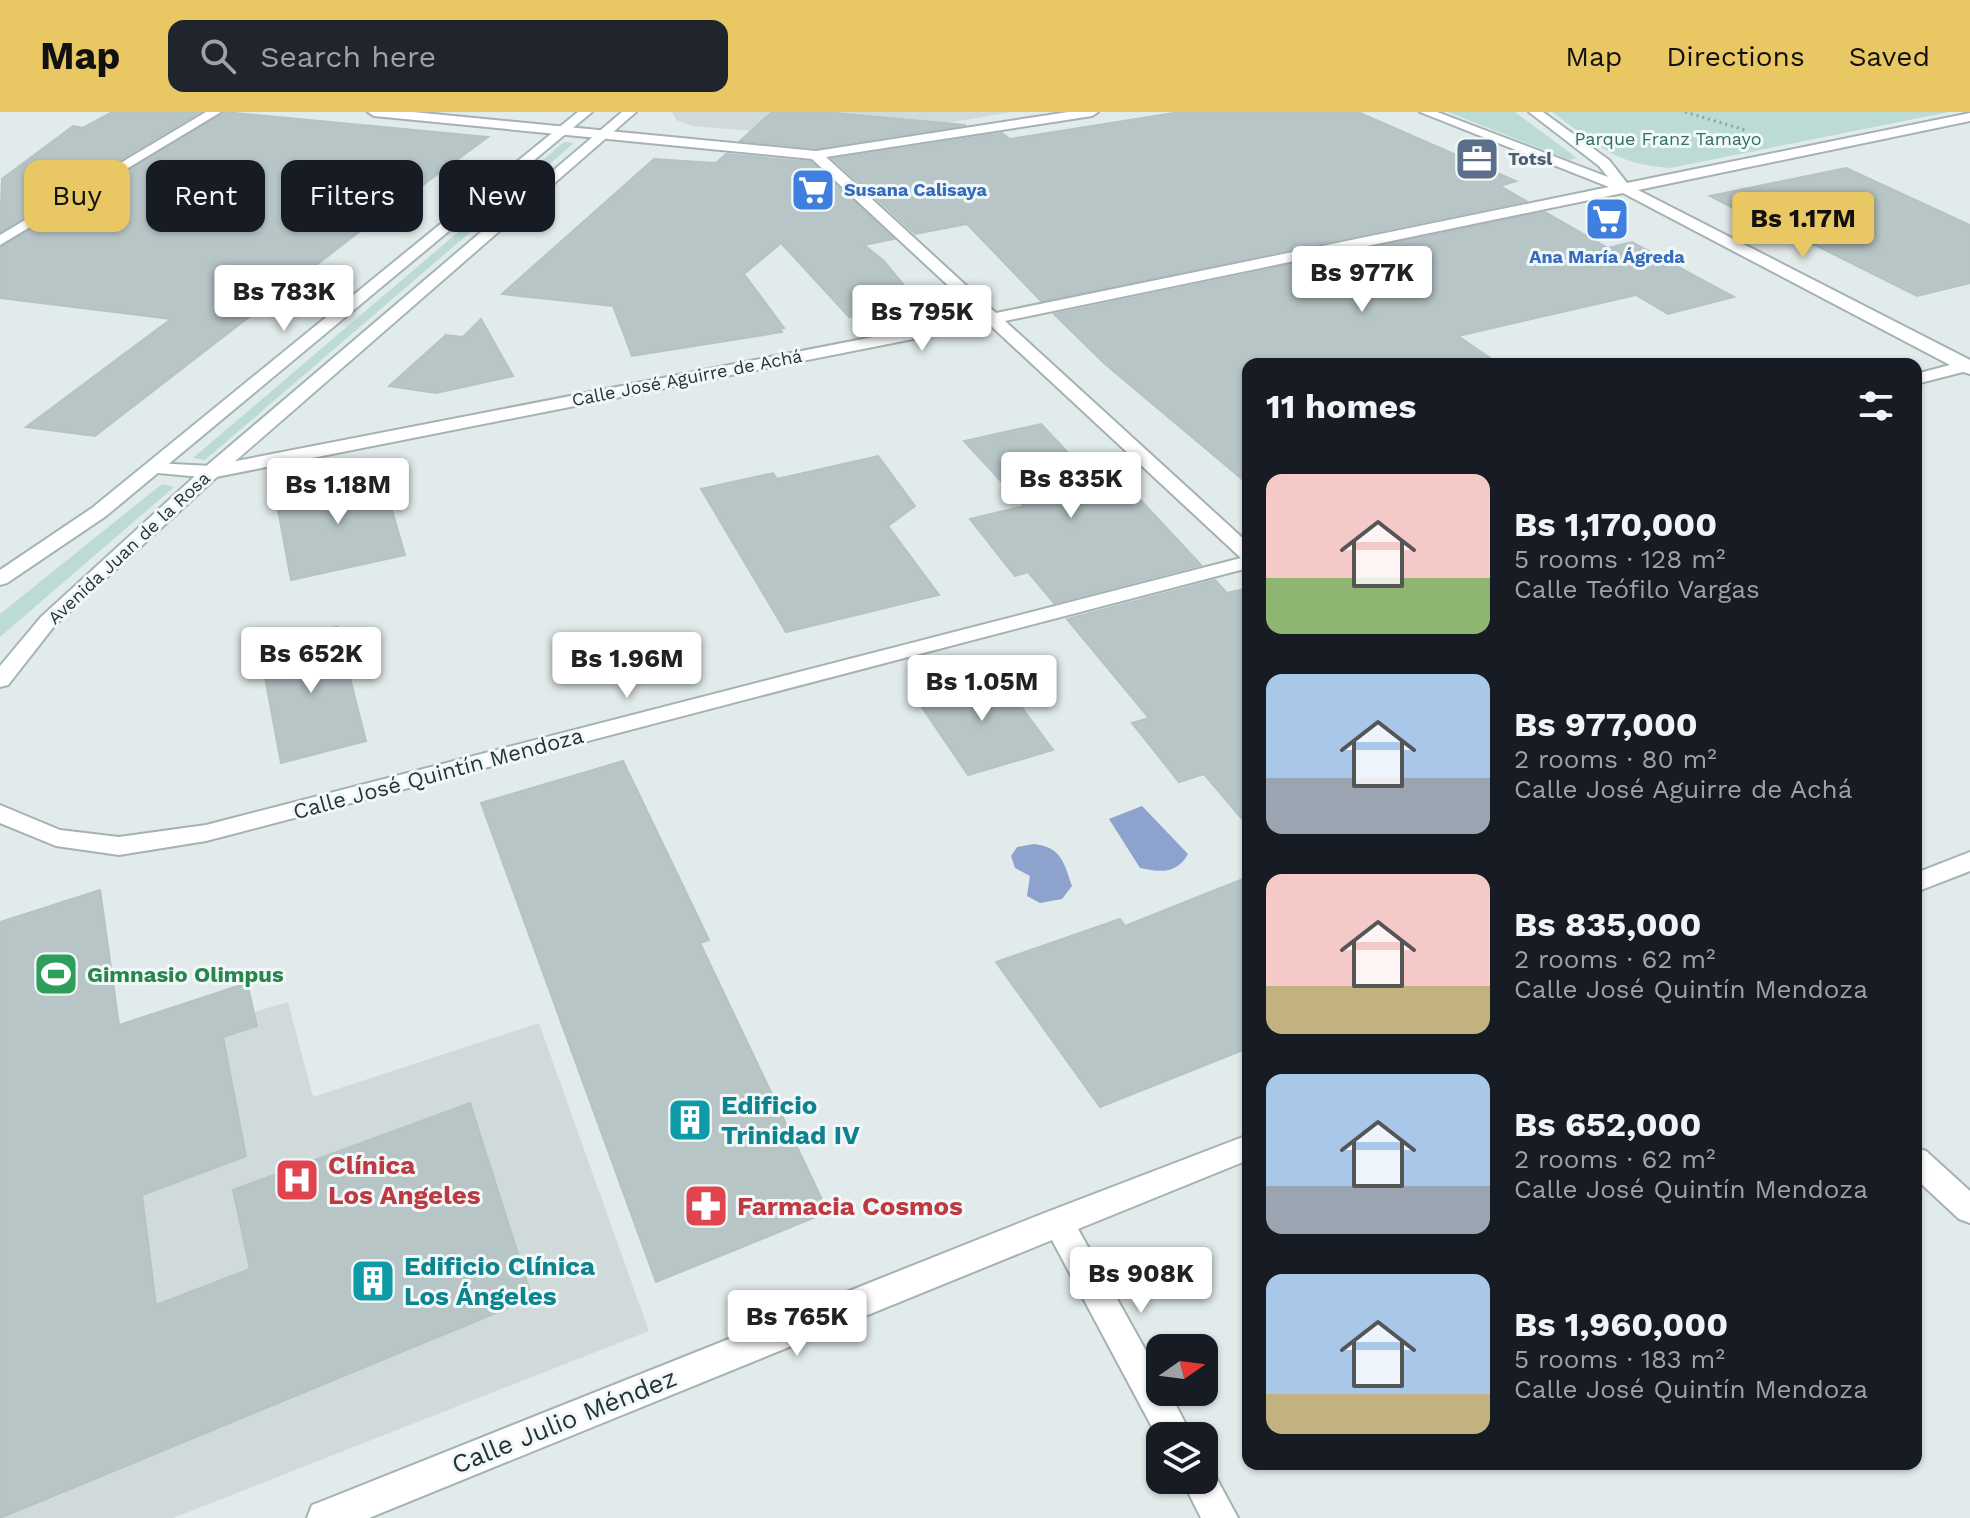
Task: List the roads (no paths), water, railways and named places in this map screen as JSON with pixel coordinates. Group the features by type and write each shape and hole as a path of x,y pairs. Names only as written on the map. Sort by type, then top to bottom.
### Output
{"street":[{"path":"0,241 215,112"},
{"path":"374,112 816,155 1092,112"},
{"name":"Avenida Juan de la Rosa","path":"0,579 99,512 586,112"},
{"name":"Avenida Juan de la Rosa","path":"0,680 48,621 211,472 630,112"},
{"path":"1426,112 1624,188 1968,367"},
{"path":"1535,112 1604,163 1624,188"},
{"name":"Calle José Aguirre de Achá","path":"154,468 211,472 994,318 1970,117"},
{"path":"816,155 1242,548"},
{"path":"1922,378 1968,367"},
{"name":"Calle José Quintín Mendoza","path":"0,813 56,838 119,846 206,833 1242,564"},
{"path":"1922,881 1970,861"},
{"name":"Calle Julio Méndez","path":"325,1518 1242,1149"},
{"path":"1922,1166 1970,1210"},
{"path":"1058,1221 1167,1422"},
{"path":"1207,1494 1220,1518"}],"water":[{"path":"1142,806 1188,854 1173,869 1140,868 1109,819"},
{"path":"1034,844 1050,848 1064,863 1072,886 1062,899 1040,903 1027,896 1030,876 1015,868 1011,856 1017,847"}],"place":[{"name":"Totsl","path":"1477,159"},
{"name":"Susana Calisaya","path":"813,190"},
{"name":"Ana María Ágreda","path":"1607,219"},
{"name":"Gimnasio Olimpus","path":"56,974"},
{"name":"Edificio Trinidad IV","path":"690,1120"},
{"name":"Clínica Los Angeles","path":"297,1180"},
{"name":"Farmacia Cosmos","path":"706,1206"},
{"name":"Edificio Clínica Los Ángeles","path":"373,1281"}],"park label":[{"name":"Parque Franz Tamayo","path":"1668,139"}]}
